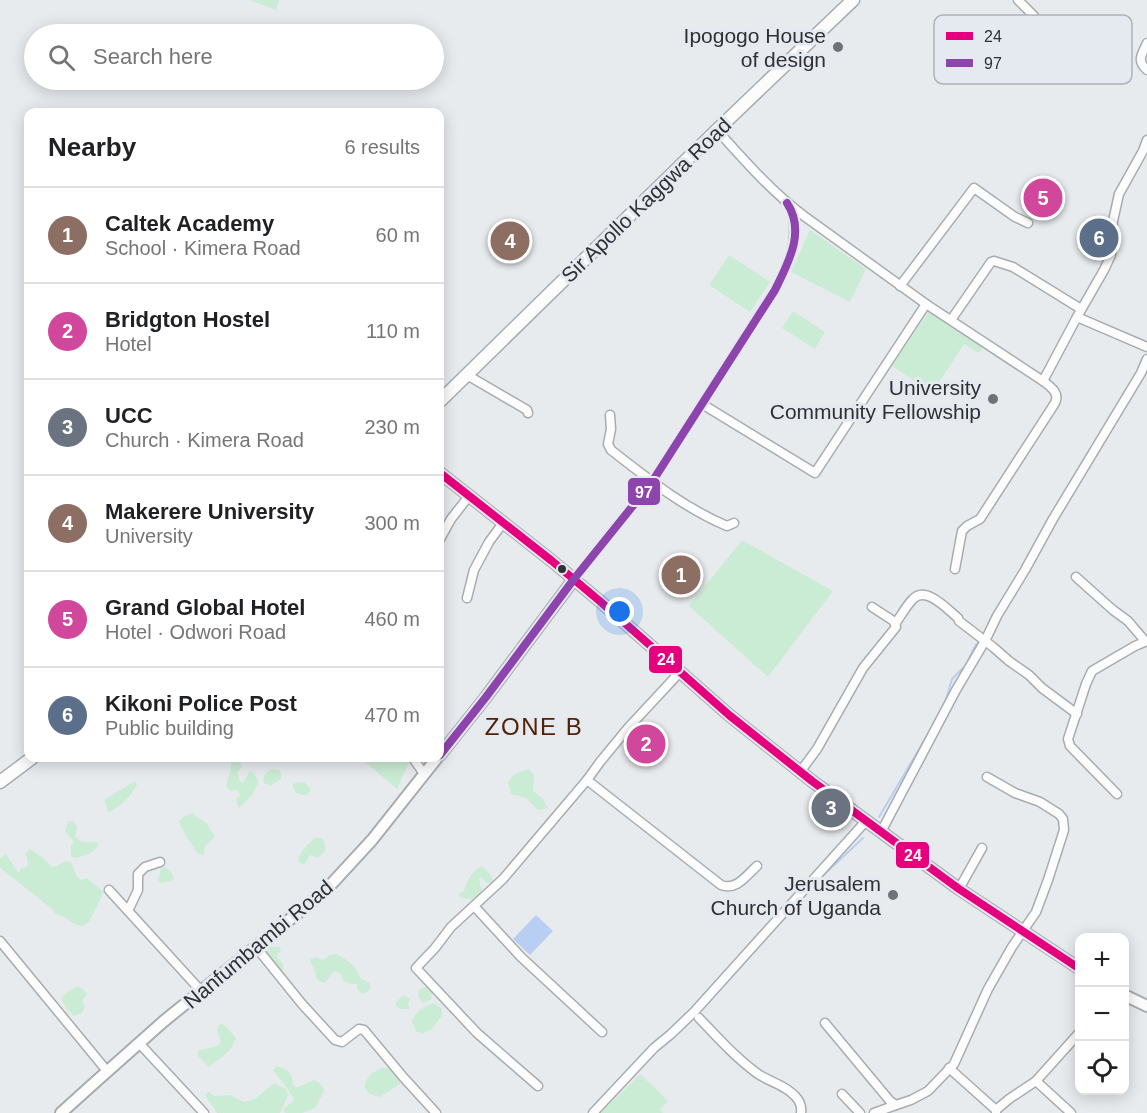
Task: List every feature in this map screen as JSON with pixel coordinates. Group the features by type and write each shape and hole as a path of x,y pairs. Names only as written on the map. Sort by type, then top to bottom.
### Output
{"main road":[{"name":"Sir Apollo Kaggwa Road","path":"444,397 853,0"},
{"path":"0,782 27,762"}],"street":[{"path":"1018,0 1033,15"},
{"path":"1147,43 1140,61 1147,70"},
{"path":"717,130 787,203 900,286 1053,389 1057,400 980,519 966,526 962,531 955,569"},
{"path":"1043,381 1111,255 1113,221 1119,194 1147,140"},
{"path":"900,286 974,188 1015,217 1029,223"},
{"path":"574,579 652,482 775,290 793,251 794,216 787,203"},
{"path":"951,320 991,262 994,261 1013,267 1079,313 1147,347"},
{"path":"702,404 814,473 926,304"},
{"path":"881,832 997,616 1141,374 1147,359"},
{"path":"467,375 527,410 528,413"},
{"path":"610,415 609,448 652,482 694,508 727,526 734,523"},
{"path":"444,476 574,579 729,715 800,772 959,889 1075,966"},
{"path":"444,532 469,496"},
{"path":"468,598 474,570 489,542 503,523"},
{"path":"1076,578 1128,621 1146,641 1092,671 1068,739 1070,746 1117,794"},
{"name":"Nanfumbambi Road","path":"444,749 486,697 574,579"},
{"path":"800,772 817,749 857,677 895,629 914,597 921,595 928,595 939,602 958,618 958,621 1077,714"},
{"path":"872,607 896,624"},
{"path":"538,1086 477,1033 416,968 451,927 503,879 628,728 680,672"},
{"path":"416,762 424,774"},
{"name":"Nanfumbambi Road","path":"66,1111 106,1071 325,891 372,840 433,762"},
{"path":"874,1113 911,1101 928,1091 950,1068 958,1056 988,989 1012,947 1036,912 1048,880 1064,830 1063,819 1040,802 1015,793 987,777"},
{"path":"587,780 721,885 728,888 734,887 757,866"},
{"path":"593,1113 654,1048 700,1004 866,821"},
{"path":"959,889 982,848"},
{"path":"129,911 138,890 138,874 146,867 160,862"},
{"path":"109,890 202,992"},
{"path":"474,906 521,957 602,1032"},
{"path":"0,941 106,1071"},
{"path":"256,947 302,1004 335,1040 342,1042 359,1029 364,1029 436,1113"},
{"path":"1129,997 1147,1006"},
{"path":"699,1018 739,1059 761,1076 784,1087 794,1095 801,1106 801,1113"},
{"path":"825,1023 890,1101 896,1105"},
{"path":"950,1068 996,1112 1009,1099 1036,1081 1075,1038"},
{"path":"139,1043 204,1113"},
{"path":"1036,1081 1071,1113"},
{"path":"842,1094 860,1113"}],"green space":[{"path":"249,0 279,0 276,10"},
{"path":"810,230 866,269 850,302 791,272"},
{"path":"729,255 770,282 750,312 709,285"},
{"path":"793,311 825,332 815,349 782,328"},
{"path":"929,311 983,347 979,353 964,344 932,393 892,366"},
{"path":"742,540 833,591 768,677 689,606"},
{"path":"231,762 240,762 242,767 237,772 240,781 243,783 250,771 254,773 259,782 252,795 239,808 236,798 240,796 239,793 236,790 230,791 226,786"},
{"path":"365,762 409,762 397,789"},
{"path":"271,769 279,770 281,779 270,786 264,783 263,779"},
{"path":"529,769 534,775 533,791 543,799 548,808 538,810 526,798 511,794 508,782 515,774"},
{"path":"135,781 137,785 125,801 114,810 107,811 104,800"},
{"path":"305,782 311,790 307,795 295,791 293,784"},
{"path":"192,813 207,824 215,837 205,846 204,855 198,854 179,822 183,817"},
{"path":"68,821 74,821 77,828 75,836 78,839 84,842 99,843 92,852 74,858 71,856 71,846 74,842 65,831"},
{"path":"316,837 323,839 326,850 318,858 310,855 306,863 302,864 298,861 301,854"},
{"path":"30,849 52,867 65,861 71,862 77,877 82,880 87,878 104,892 89,922 79,926 56,914 0,867 0,858 6,854 18,873 28,866 25,854"},
{"path":"482,866 492,876 492,882 486,883 482,877 479,879 482,891 472,899 461,898 459,895 464,891 470,876"},
{"path":"165,867 174,878 172,881 160,883 158,880 161,868"},
{"path":"268,945 279,946 281,951 276,956 283,965 282,972 278,973 264,954 264,948"},
{"path":"336,954 351,963 360,978 370,983 368,992 362,994 357,989 357,984 343,981 341,974 334,971 325,983 316,978 310,959 316,957 323,960"},
{"path":"78,986 87,995 82,1000 85,1006 82,1013 74,1016 66,1008 61,998"},
{"path":"429,987 432,993 431,1000 422,1003 418,996 419,990"},
{"path":"404,995 410,999 408,1004 410,1009 400,1009 395,1005"},
{"path":"435,1003 442,1009 442,1016 432,1029 422,1034 416,1031 412,1021 415,1015 424,1007"},
{"path":"223,1024 236,1038 230,1050 209,1067 198,1056 198,1052 217,1046 221,1042 217,1030 219,1025"},
{"path":"276,1066 289,1071 296,1088 314,1080 322,1085 324,1091 315,1108 302,1113 285,1113 283,1110 294,1100 273,1070"},
{"path":"382,1068 394,1068 400,1076 400,1084 380,1097 367,1092 365,1083 371,1074"},
{"path":"640,1074 668,1101 660,1110 663,1113 601,1113"},
{"path":"274,1083 286,1089 288,1096 280,1113 217,1113 206,1097 206,1093 209,1092 214,1096 230,1095 244,1102 255,1099"}],"water":[{"path":"536,915 553,931 530,955 513,939"}],"waterway":[{"path":"1094,444 1128,387"},
{"path":"945,703 952,679 966,665 980,641"},
{"path":"879,817 931,729"},
{"path":"815,883 863,838"}],"transit line":[{"name":"97","path":"444,750 574,579 652,482 775,290 790,258 795,236 795,225 787,203"},
{"name":"24","path":"444,476 552,561 729,715 812,781 959,889 1075,966"}],"place":[{"name":"Ipogogo House of design","path":"838,47"},
{"name":"Grand Global Hotel","path":"1043,198"},
{"name":"Kikoni Police Post","path":"1099,238"},
{"name":"Makerere University","path":"510,241"},
{"name":"University Community Fellowship","path":"993,399"},
{"name":"Caltek Academy","path":"681,575"},
{"name":"Bridgton Hostel","path":"646,744"},
{"name":"UCC","path":"831,808"},
{"name":"Jerusalem Church of Uganda","path":"893,895"}],"district":[{"name":"ZONE B","path":"534,726"}]}
